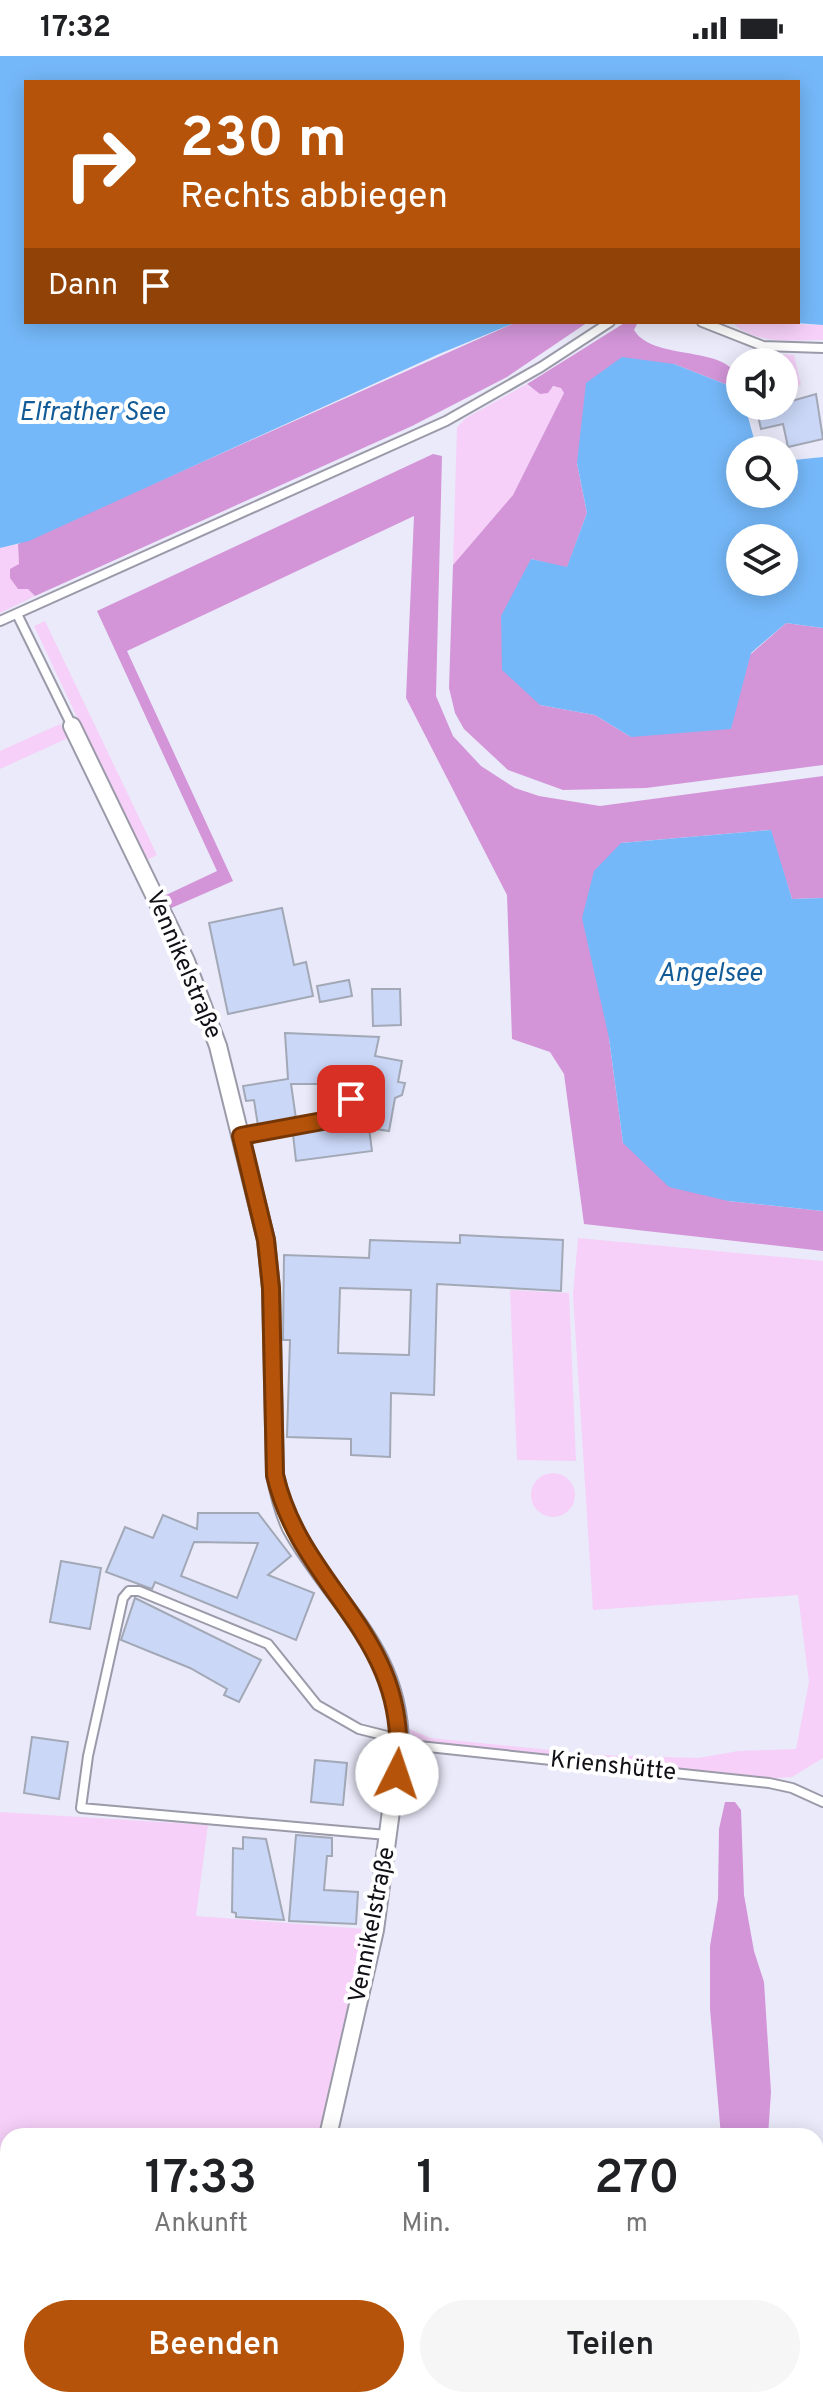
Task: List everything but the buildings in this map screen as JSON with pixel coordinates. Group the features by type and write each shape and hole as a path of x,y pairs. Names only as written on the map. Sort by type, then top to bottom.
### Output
{"street":[{"name":"Vennikelstraße","path":"72,726 204,1005 241,1136 266,1240 271,1288 275,1475 282,1504 292,1528 371,1641 391,1690 400,1741 390,1836 375,1930 330,2128"}],"lane":[{"path":"0,621 446,421 541,367 607,324"},
{"path":"707,324 763,346 823,348"},
{"path":"17,614 72,726"},
{"path":"241,1136 328,1120 351,1099"},
{"name":"Krienshütte","path":"390,1836 81,1808 80,1799 108,1656 123,1598 129,1591 139,1591 268,1644 317,1705 359,1729 400,1741 769,1783 792,1788 823,1802"}],"shaded area":[{"path":"513,324 585,324 507,377 412,426 35,596 28,589 18,589 10,578 10,569 19,564 18,544"},
{"path":"623,324 637,324 634,330 645,341 659,347 726,364 726,384 674,364 577,463 587,513 567,568 531,559 540,705 595,715 631,737 752,653 786,623 823,628 823,765 646,788 563,790 508,770 464,729 455,713 449,688 453,565 513,495 564,393 561,388 553,386 548,393 540,394 527,384"},
{"path":"735,324 823,325 823,340 763,338"},
{"path":"527,384 530,388 561,387 564,393 513,495 453,565 457,427 466,418"},
{"path":"433,454 442,456 436,696 453,736 481,766 515,788 539,796 600,806 823,776 823,898 792,899 770,830 621,843 609,1038 623,1143 728,1201 823,1211 823,1251 584,1224 564,1074 550,1052 512,1039 507,895 406,698 414,516 127,651 233,881 169,909 164,896 217,871 97,611"},
{"path":"18,544 21,572 35,596 0,613 0,548"},
{"path":"45,621 157,855 145,861 34,626"},
{"path":"60,724 68,738 0,769 0,751"},
{"path":"578,1238 823,1261 823,1758 792,1777 766,1779 435,1743 417,1739 405,1727 430,1738 599,1755 698,1758 738,1751 796,1749 809,1682 798,1595 593,1610 573,1295"},
{"path":"510,1290 569,1293 576,1461 517,1460"},
{"path":"553,1473 569,1479 575,1495 569,1511 553,1517 537,1511 531,1495 537,1479"},
{"path":"725,1802 735,1802 741,1810 744,1895 754,1951 764,1982 771,2092 769,2128 720,2128 710,2009 710,1946 718,1899 719,1829"},
{"path":"0,1812 208,1825 196,1916 365,1929 320,2128 0,2128"}],"water":[{"name":"Elfrather See","path":"0,56 823,56 823,325 800,323 800,80 24,80 24,324 512,324 439,354 29,541 0,548"},
{"path":"622,357 674,364 726,384 726,420 749,420 753,436 726,436 726,508 798,508 798,460 823,457 823,628 786,623 751,653 731,729 631,737 595,715 540,705 502,670 501,616 531,559 567,567 587,513 577,463 586,383"},
{"name":"Angelsee","path":"771,830 792,899 823,898 823,1211 728,1201 669,1187 623,1143 609,1038 582,918 594,871 621,843"}],"route":[{"path":"351,1099 328,1120 241,1136 266,1240 271,1288 275,1475 282,1504 292,1528 349,1607 383,1667 391,1690 400,1739 397,1774"}]}
